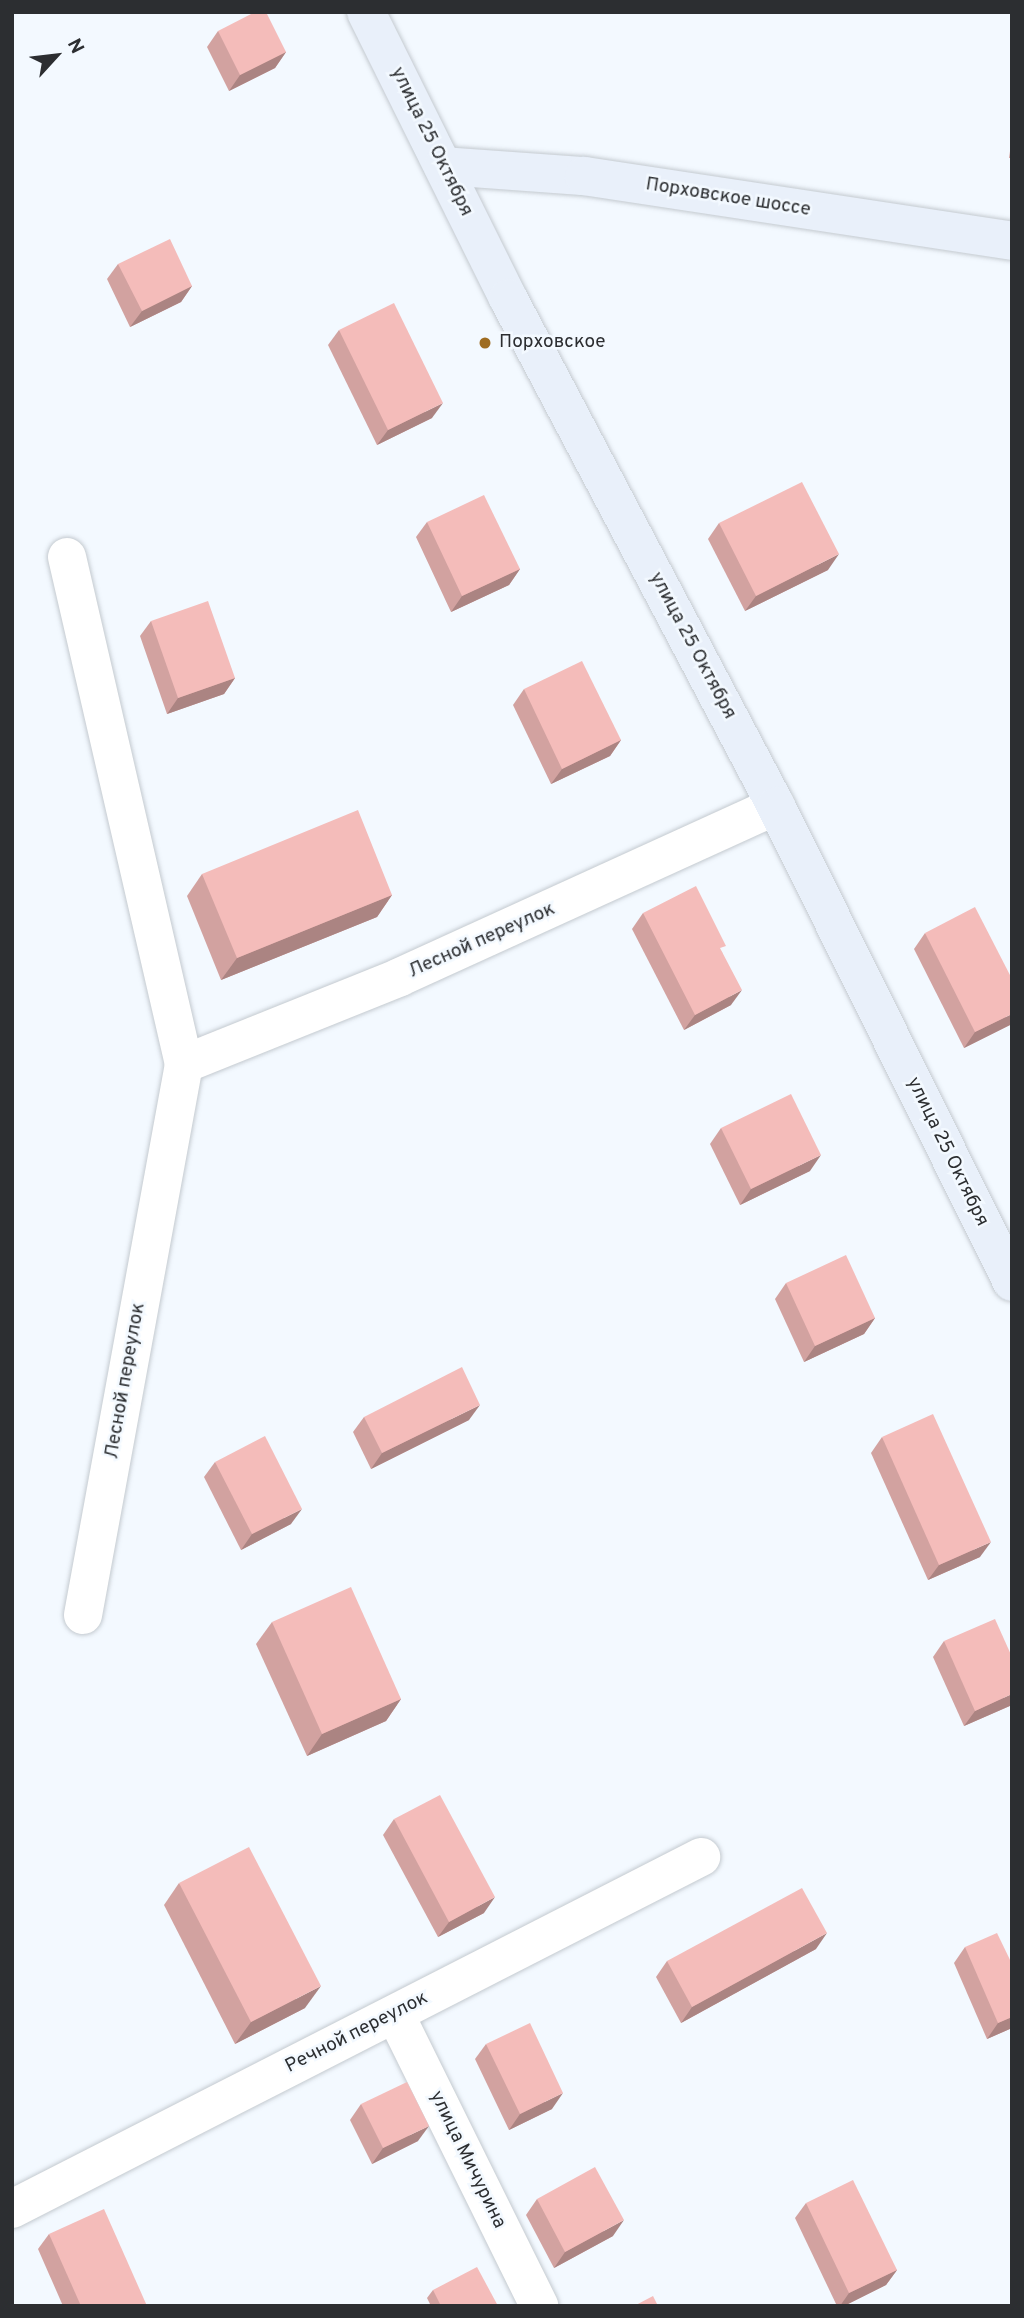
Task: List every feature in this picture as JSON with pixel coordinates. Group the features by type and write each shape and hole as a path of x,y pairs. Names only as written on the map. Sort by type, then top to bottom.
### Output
{"main road":[{"name":"улица 25 Октября","path":"366,12 508,298 776,806 1012,1282"},
{"name":"Порховское шоссе","path":"443,166 584,176 1012,241"}],"street":[{"name":"Лесной переулок","path":"67,556 184,1065 83,1615"},
{"name":"Лесной переулок","path":"184,1065 400,977 776,806"},
{"name":"Речной переулок","path":"12,2209 701,1857"},
{"name":"улица Мичурина","path":"395,2014 540,2306"}],"building":[{"path":"255,12 266,12 286,52 240,75 218,31"},
{"path":"170,239 192,286 142,311 118,264"},
{"path":"394,303 443,403 388,430 339,330"},
{"path":"802,482 839,554 756,596 719,523"},
{"path":"484,495 520,569 462,596 427,522"},
{"path":"208,601 235,678 178,698 151,621"},
{"path":"582,661 621,740 562,769 524,689"},
{"path":"358,810 392,895 237,958 202,874"},
{"path":"696,886 726,946 720,948 742,990 695,1015 643,913"},
{"path":"975,907 1012,979 1012,1014 975,1032 925,933"},
{"path":"791,1094 821,1155 751,1189 721,1128"},
{"path":"846,1255 875,1318 815,1346 786,1283"},
{"path":"462,1367 480,1405 382,1453 364,1417"},
{"path":"933,1414 991,1542 939,1565 882,1437"},
{"path":"265,1436 302,1509 252,1534 215,1462"},
{"path":"351,1587 401,1699 322,1734 272,1622"},
{"path":"995,1619 1012,1657 1012,1694 975,1711 944,1641"},
{"path":"440,1795 495,1897 449,1922 394,1819"},
{"path":"249,1847 321,1986 251,2022 179,1883"},
{"path":"802,1888 827,1933 692,2007 667,1961"},
{"path":"997,1933 1012,1964 1012,2017 998,2023 965,1947"},
{"path":"530,2023 563,2093 520,2114 486,2044"},
{"path":"407,2082 429,2126 383,2148 361,2104"},
{"path":"595,2167 624,2220 565,2252 537,2199"},
{"path":"853,2180 897,2270 849,2293 806,2203"},
{"path":"104,2209 147,2306 81,2306 49,2234"},
{"path":"477,2267 498,2306 441,2306 433,2290"},
{"path":"653,2296 658,2306 634,2306"}],"place":[{"name":"Порховское","path":"485,343"}]}
